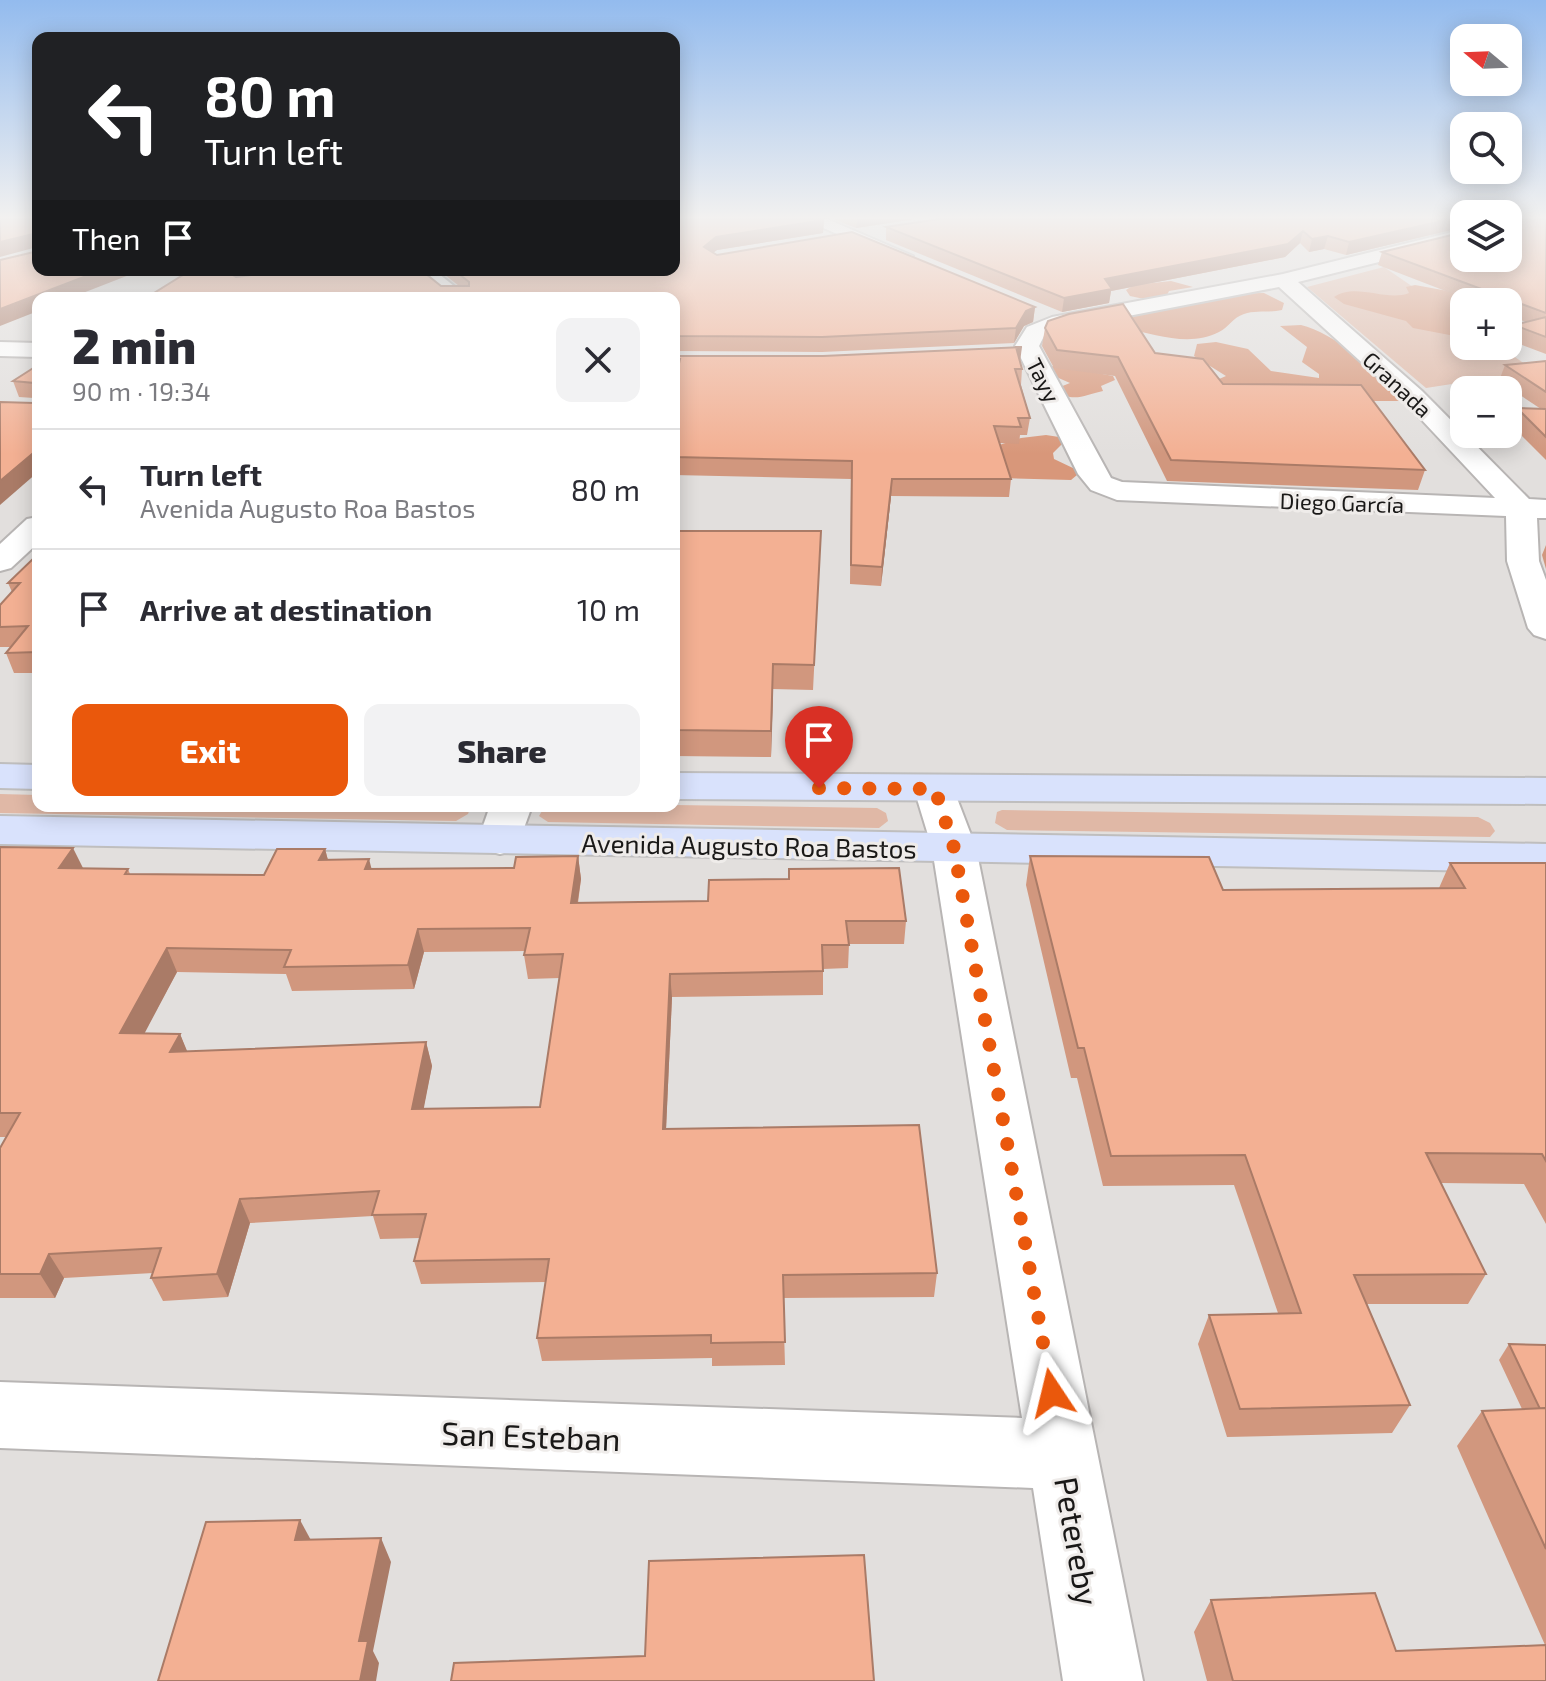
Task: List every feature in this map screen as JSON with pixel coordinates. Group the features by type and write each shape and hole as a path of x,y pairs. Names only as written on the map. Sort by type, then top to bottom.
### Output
{"main road":[{"path":"0,776 32,777"},
{"path":"680,786 1546,791"},
{"name":"Avenida Augusto Roa Bastos","path":"0,830 506,823 954,848 1546,858"}],"street":[{"path":"1060,322 1190,297"},
{"name":"Granada","path":"1303,297 1534,509"},
{"name":"Tayy","path":"1031,310 1060,322"},
{"name":"Tayy","path":"1060,322 1035,332 1027,346 1092,474 1101,484 1137,494"},
{"path":"0,349 32,350"},
{"path":"1001,353 1030,352"},
{"name":"Diego García","path":"1137,494 1534,509"},
{"path":"1534,509 1523,561 1546,628"},
{"path":"0,561 32,532"},
{"name":"Petereby","path":"935,789 954,848 1103,1681"},
{"name":"San Esteban","path":"0,1415 1063,1454"}],"shaded area":[{"path":"1196,297 1273,297 1284,303 1282,310 1244,314 1219,332 1197,339 1173,338 1126,328 1123,318 1171,308"},
{"path":"1319,297 1428,297 1450,312 1450,360 1519,360 1535,371 1503,376 1450,376 1450,384 1426,388"},
{"path":"1335,297 1450,297 1450,335 1413,328 1406,321 1344,304"},
{"path":"1301,325 1327,336 1356,355 1400,401 1312,401 1212,382 1226,376 1194,356 1197,344 1216,342 1248,349 1271,371 1319,378 1319,374 1302,362 1307,347 1280,326"},
{"path":"1055,365 1113,376 1115,380 1101,386 1103,391 1078,397 1067,396 1055,389 1070,383 1054,376 1049,368"},
{"path":"1059,437 1063,443 1053,453 1054,459 1075,469 1077,475 1071,480 999,478 993,447 1021,438"},
{"path":"0,794 32,795 32,812 469,812 456,821 0,813"},
{"path":"680,805 877,808 886,813 888,821 879,828 548,822 539,816 541,812 680,812"},
{"path":"997,812 1478,817 1490,823 1495,831 1490,837 1007,830 995,823"}],"building":[{"path":"0,297 30,297 0,309"},
{"path":"680,297 1012,297 1035,307 1026,311 1016,328 822,337 680,336"},
{"path":"1522,297 1546,297 1546,313 1522,304"},
{"path":"1123,304 1155,353 1203,359 1223,384 1361,385 1425,470 1171,460 1118,357 1057,350 1045,328 1048,321 1069,314"},
{"path":"1546,317 1546,337 1522,328 1522,323"},
{"path":"1016,347 1022,369 1015,369 1030,418 1018,418 1021,427 994,426 1011,479 892,479 882,567 851,565 852,461 680,457 680,356 823,356"},
{"path":"1546,361 1546,392 1522,376 1505,365"},
{"path":"32,369 32,383 13,381"},
{"path":"0,402 32,403 32,454 0,481"},
{"path":"1522,408 1546,409 1546,437 1522,413"},
{"path":"680,531 821,531 814,665 773,664 771,731 680,730"},
{"path":"32,560 32,652 6,653 28,626 0,627 0,605 20,583 8,583"},
{"path":"0,847 73,848 59,868 128,869 125,874 264,875 277,849 325,849 319,860 369,859 365,869 514,868 516,857 578,856 571,903 708,901 709,880 789,879 789,869 899,868 906,921 846,921 849,945 822,945 823,971 670,974 663,1129 919,1125 937,1273 783,1275 785,1342 711,1343 711,1335 537,1338 549,1259 414,1261 426,1214 372,1215 379,1191 240,1199 217,1274 151,1278 161,1248 49,1254 40,1274 0,1274 0,1148 20,1113 0,1113","holes":["530,928 524,955 563,954 540,1107 412,1109 426,1042 170,1052 180,1034 120,1033 167,948 291,950 284,967 408,965 418,929"]},
{"path":"1030,856 1209,857 1223,890 1465,888 1450,863 1546,863 1546,1161 1542,1154 1426,1153 1486,1274 1354,1275 1410,1405 1240,1409 1209,1315 1301,1313 1245,1155 1111,1156 1084,1048 1078,1048"},
{"path":"1509,1344 1546,1345 1546,1408 1540,1409"},
{"path":"1546,1408 1546,1549 1482,1411"},
{"path":"300,1520 295,1540 381,1538 359,1641 368,1641 360,1681 158,1681 206,1522"},
{"path":"864,1555 874,1681 451,1681 454,1663 645,1656 649,1561"},
{"path":"1375,1593 1396,1651 1546,1645 1546,1681 1233,1681 1211,1600"}],"route":[{"path":"819,788 935,789 954,848 1052,1393"}]}
